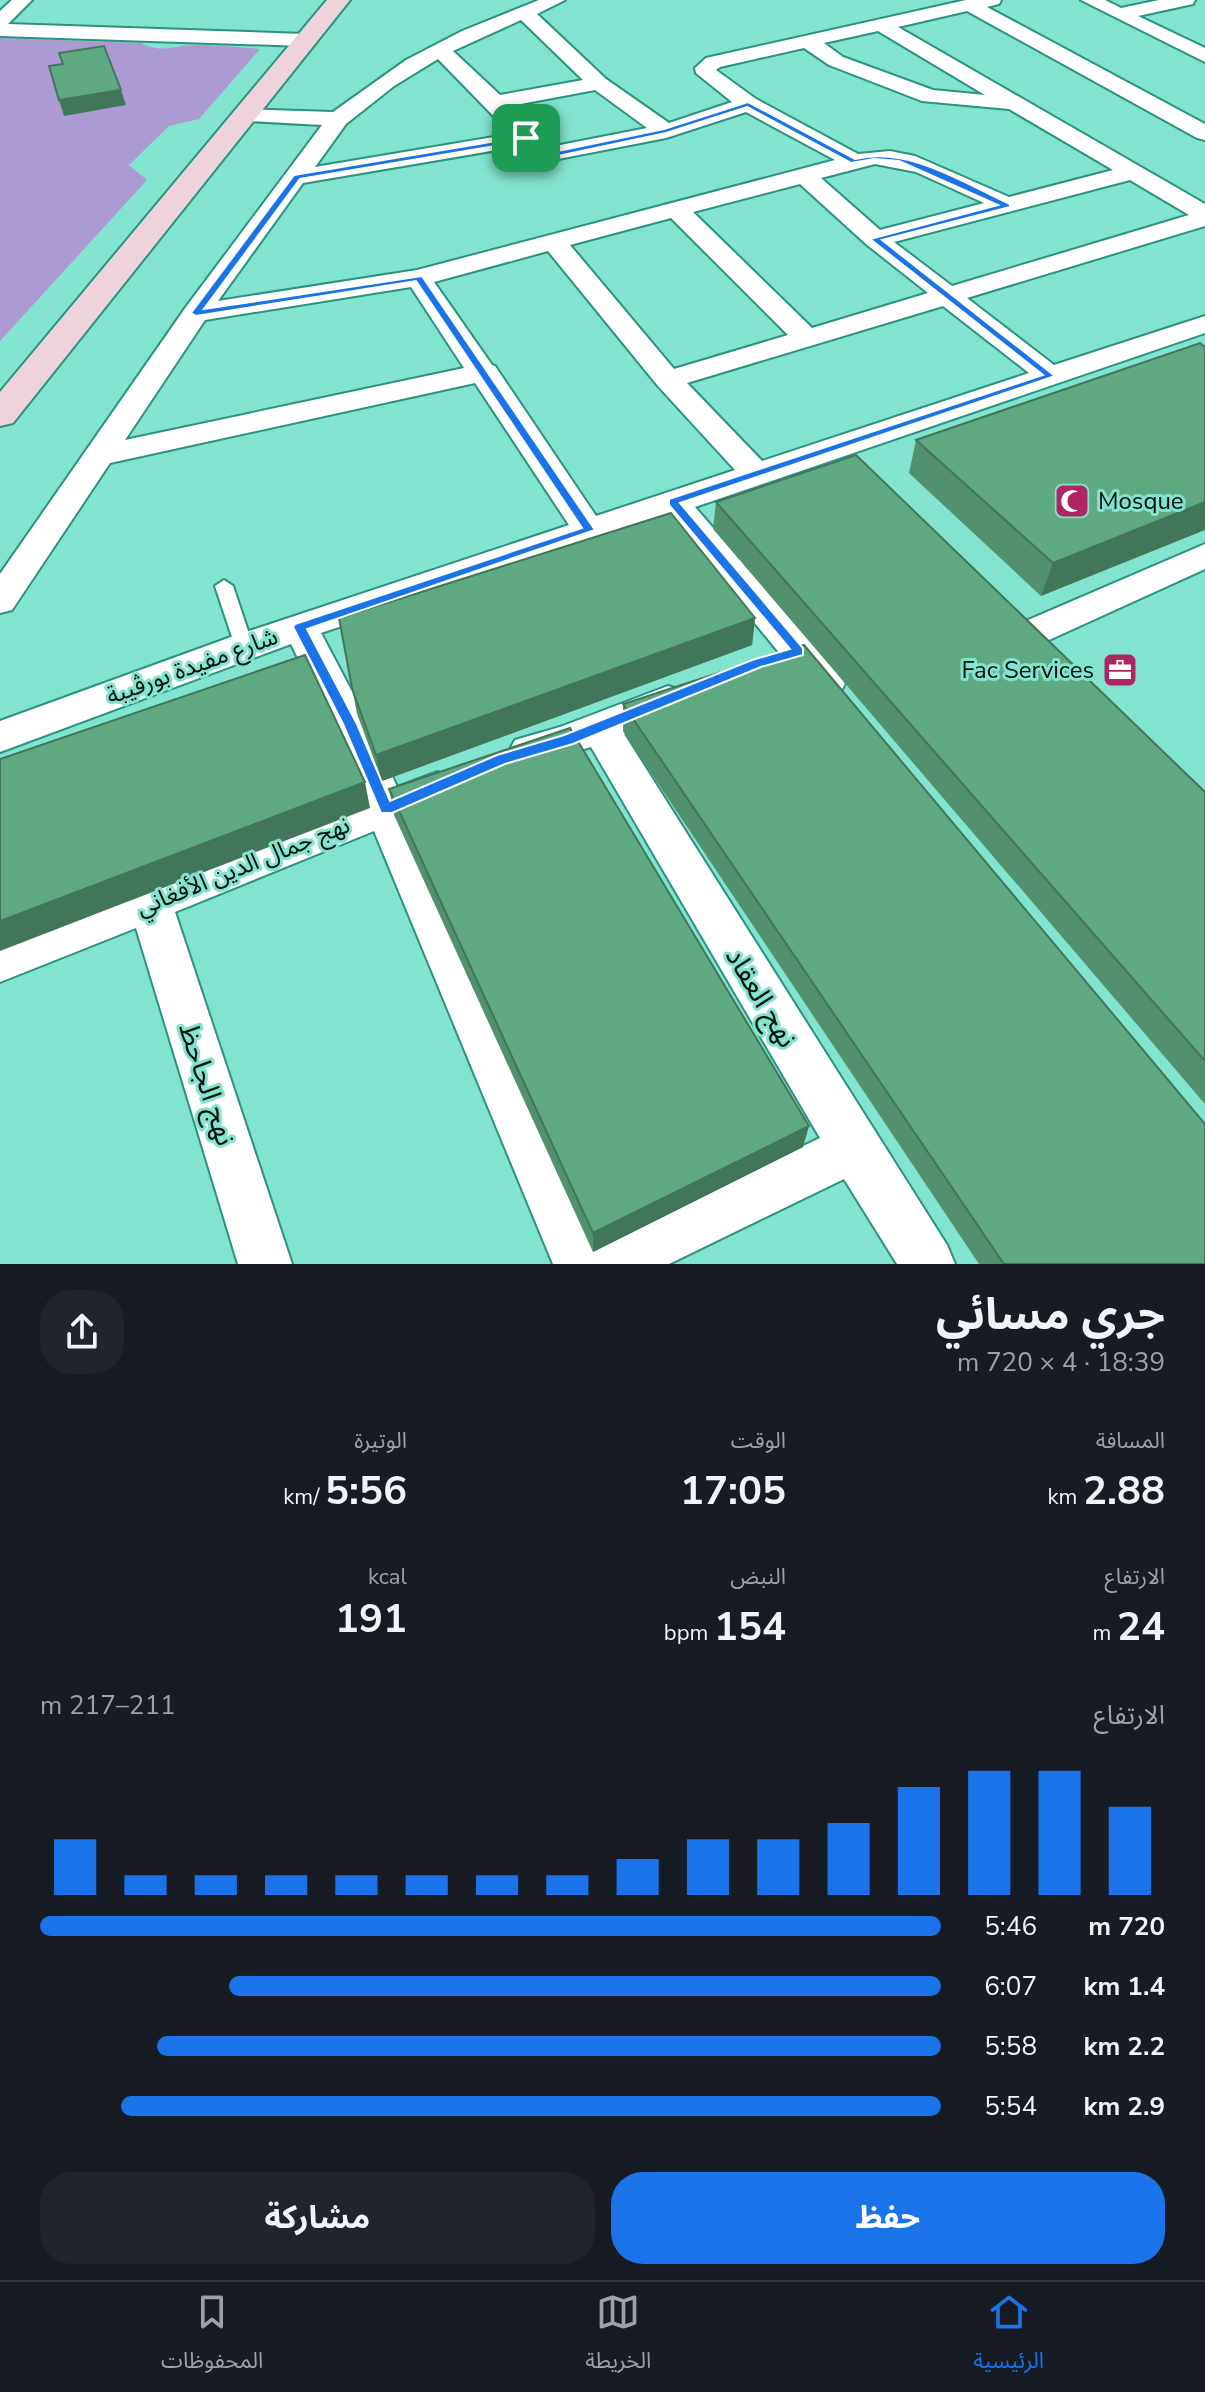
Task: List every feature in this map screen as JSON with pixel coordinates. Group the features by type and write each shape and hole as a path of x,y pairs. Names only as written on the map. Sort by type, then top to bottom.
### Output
{"main road":[{"path":"0,415 339,0"}],"street":[{"path":"0,21 23,0"},
{"path":"0,601 196,313 338,119 359,100 441,51 556,0"},
{"path":"854,161 748,104 706,73 708,65 992,0"},
{"path":"1090,0 1205,56"},
{"path":"1119,14 1186,0"},
{"path":"969,5 1205,133"},
{"path":"524,12 599,83 666,131"},
{"path":"881,25 1205,216"},
{"path":"0,30 305,40"},
{"path":"808,41 836,61 930,96 1000,105 1012,102"},
{"path":"441,51 495,102 537,150 548,154 666,131 748,104"},
{"path":"495,102 599,83"},
{"path":"247,114 338,119"},
{"path":"297,177 526,138"},
{"path":"196,313 418,278 874,157 900,159 1007,205"},
{"path":"875,239 1133,172"},
{"path":"804,175 875,239 1050,376"},
{"path":"677,210 807,338"},
{"path":"668,380 1205,216"},
{"path":"554,242 668,380 756,474"},
{"path":"418,278 485,372 589,530"},
{"name":"شارع مفيدة بورڨيبة","path":"0,737 244,646 756,474 844,460 1050,376 1205,324"},
{"path":"101,455 485,372"},
{"path":"673,502 850,712"},
{"path":"1025,636 1205,555"},
{"path":"300,627 350,724 580,1264"},
{"path":"757,664 799,651"},
{"name":"نهج جمال الدين الأفغاني","path":"0,962 387,809 482,768 600,728 700,687"},
{"name":"نهج العقاد","path":"600,728 854,1148 928,1264"},
{"name":"نهج الجاحظ","path":"150,903 265,1264"},
{"path":"611,1264 854,1148"}],"lane":[{"path":"224,586 244,646"}],"shaded area":[{"path":"0,38 141,43 162,48 196,45 260,49 199,119 169,126 129,165 147,180 0,341"}],"building":[{"path":"104,46 121,90 59,100 49,66 63,64 59,53"},
{"name":"Mosque","path":"1200,343 1205,347 1205,502 1053,563 916,440"},
{"path":"856,455 1205,792 1205,1061 716,502"},
{"path":"671,513 755,618 376,755 352,688 339,618"},
{"path":"804,645 1205,1124 1205,1264 1004,1264 623,704"},
{"path":"305,655 365,782 0,921 0,759"},
{"path":"570,728 809,1126 593,1233 389,789"}],"place":[{"name":"Mosque","path":"1072,501"},
{"name":"Fac Services","path":"1120,670"}],"route":[{"path":"748,104 854,161 888,156 900,159 1007,205 875,239 1050,376 673,502 799,651 757,664 568,740 502,759 387,809 350,724 300,627 589,530 485,372 418,278 196,313 297,177 526,138 540,153 558,153 666,131 748,104"}]}
